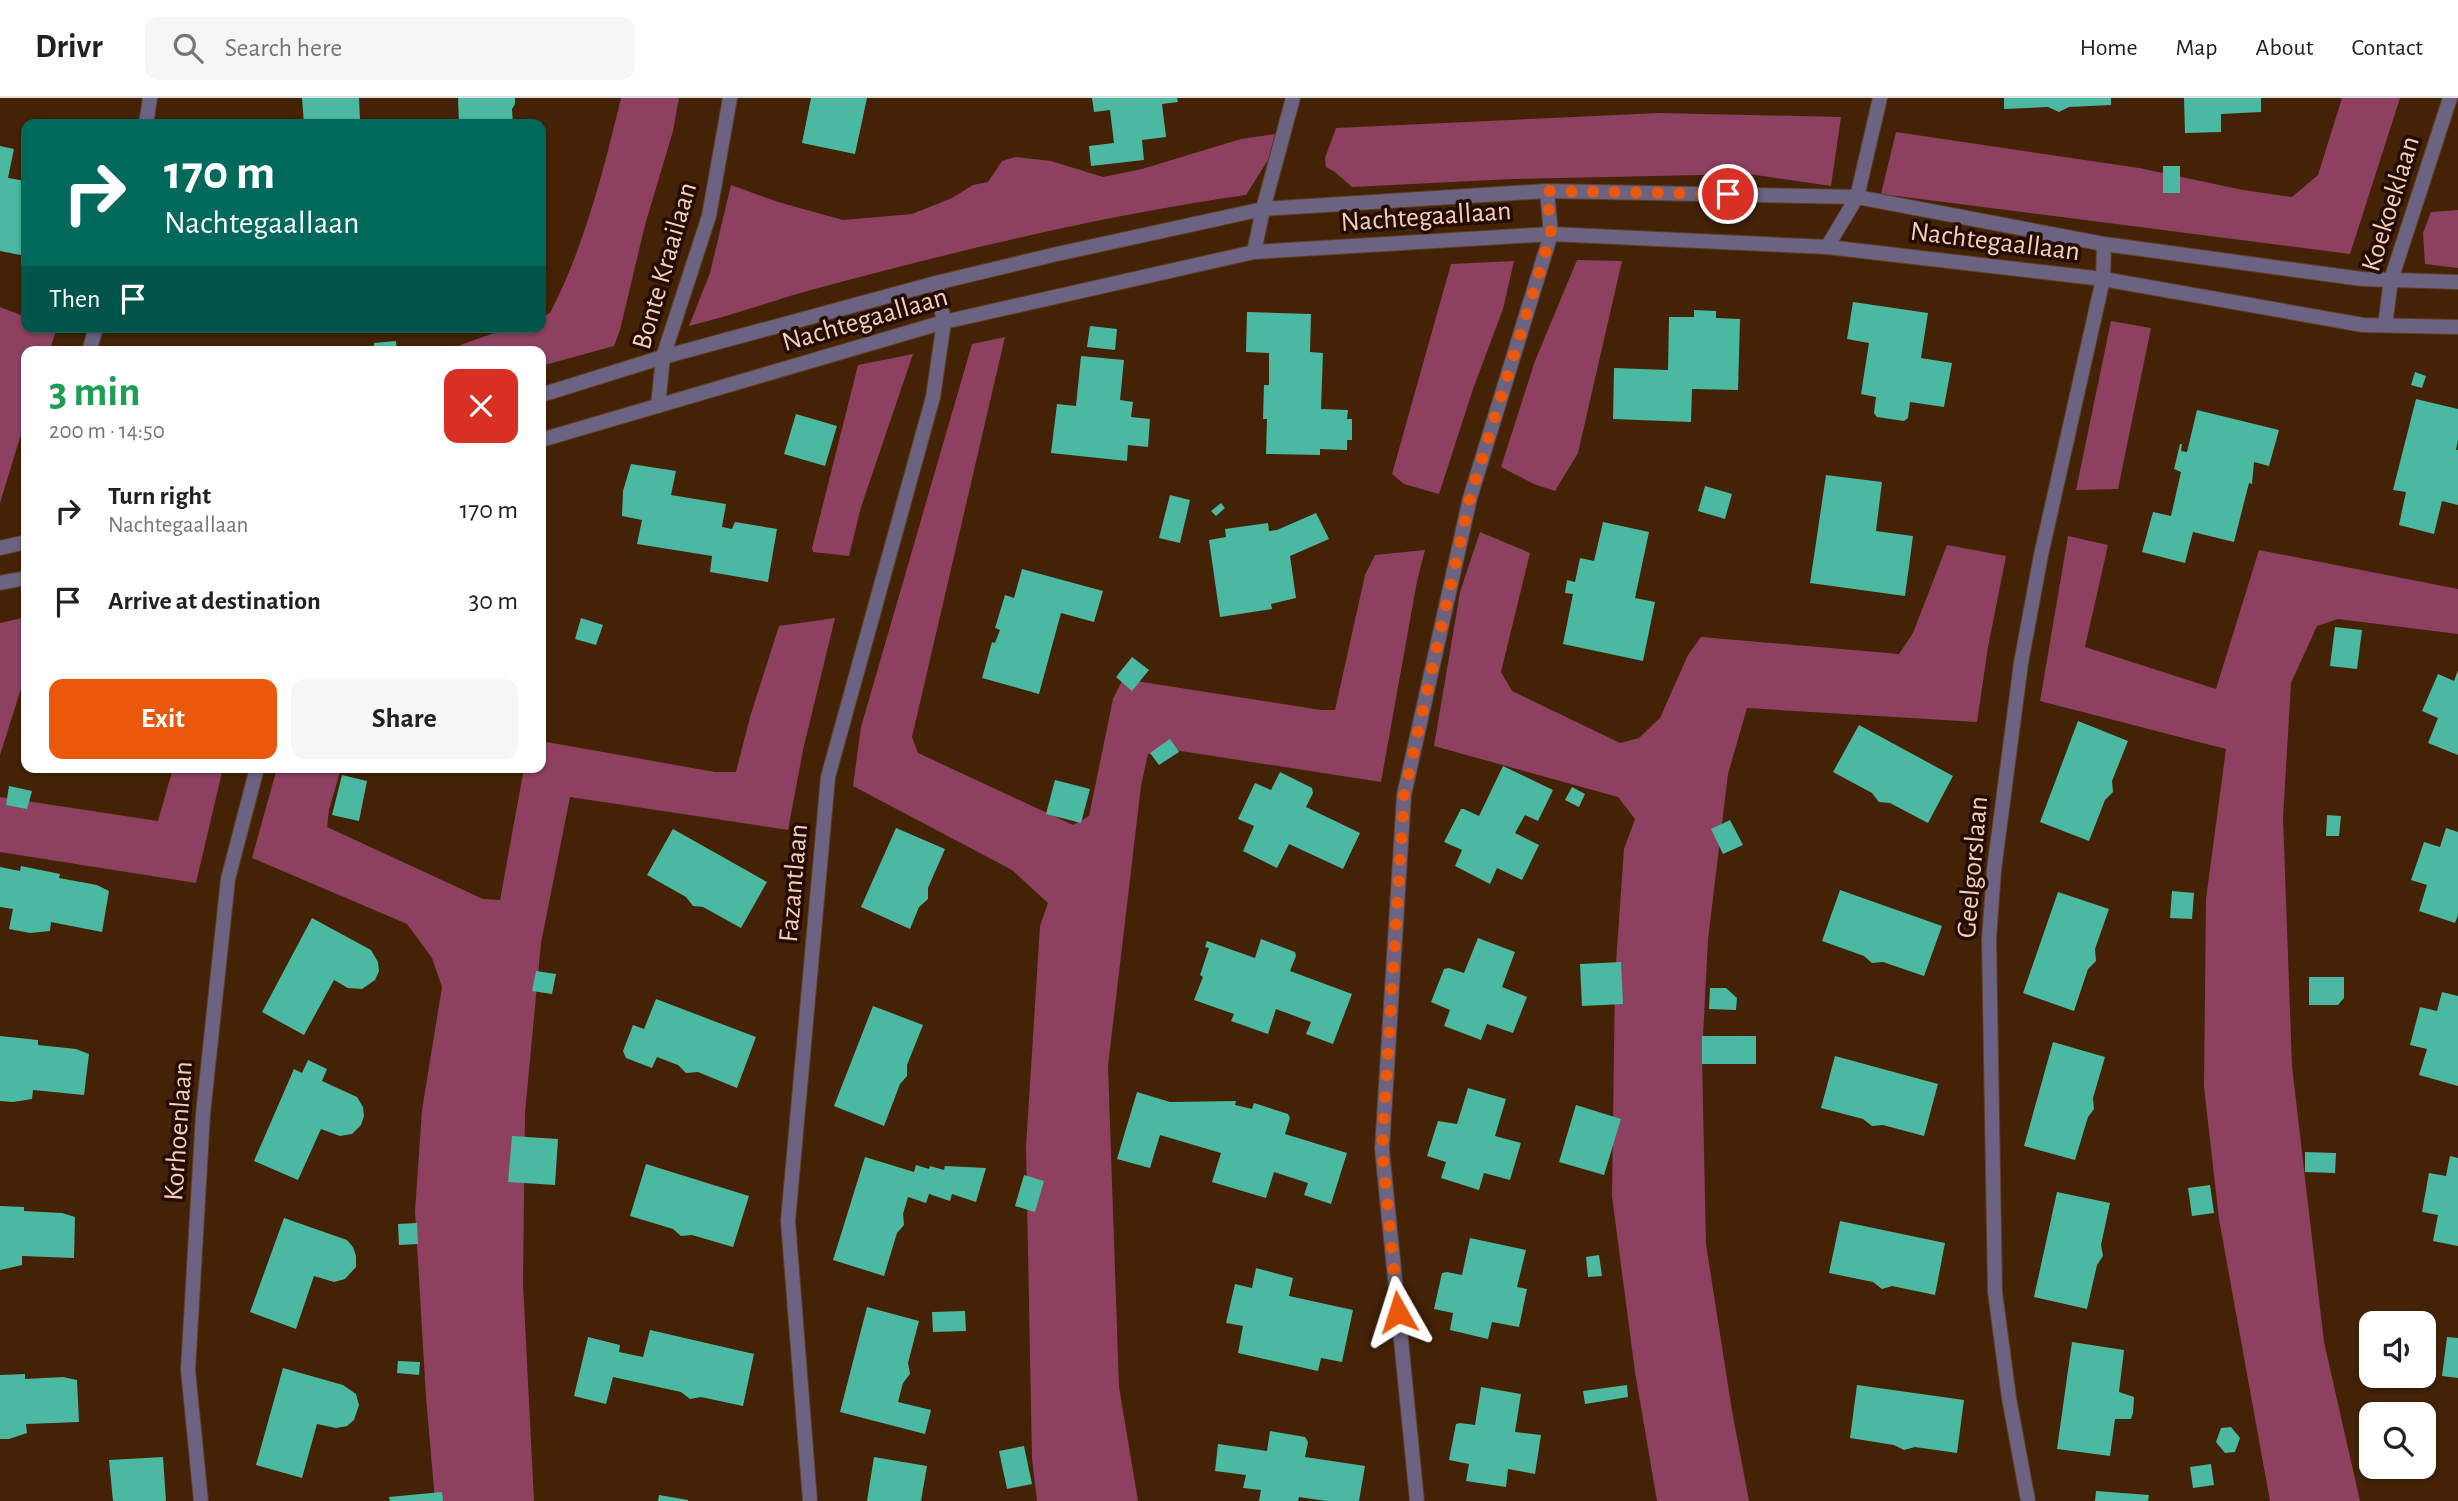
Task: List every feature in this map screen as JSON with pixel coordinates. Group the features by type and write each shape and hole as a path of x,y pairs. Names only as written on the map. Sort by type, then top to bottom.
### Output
{"street":[{"path":"147,119 150,98"},
{"name":"Bonte Kraailaan","path":"658,406 663,357 709,216 730,98"},
{"path":"1254,252 1262,209 1293,98"},
{"path":"1827,247 1857,197 1880,98"},
{"name":"Koekoeklaan","path":"2385,326 2391,280 2449,98"},
{"path":"1417,1501 1382,1149 1404,795 1470,498 1551,234 1547,191"},
{"name":"Nachtegaallaan","path":"546,393 663,357 936,283 1262,209 1547,191 1857,197 2104,244 2362,279 2458,282"},
{"name":"Nachtegaallaan","path":"546,439 944,322 1254,252 1551,234 1827,247 2103,279 2363,325 2458,327"},
{"name":"Geelgorslaan","path":"2028,1501 2009,1398 1995,1292 1989,939 1994,870 2021,663 2041,555 2103,279 2104,244"},
{"name":"Fazantlaan","path":"810,1501 788,1221 828,778 933,397 944,322 936,283"},
{"path":"0,548 21,543"},
{"path":"0,583 21,579"},
{"name":"Korhoenlaan","path":"201,1501 188,1370 203,1114 228,879 256,773"}],"shaded area":[{"path":"621,98 679,98 673,131 645,225 614,346 546,365 546,346 458,346 494,333 546,333 546,315 550,313 573,262 600,180"},
{"path":"2342,98 2400,98 2350,254 1881,194 1896,132 2139,168 2243,190 2292,197 2318,175"},
{"path":"1659,113 1841,117 1831,186 1749,174 1512,179 1352,187 1326,167 1325,158 1336,128"},
{"path":"1275,134 1268,160 1246,195 1086,223 980,247 822,287 689,326 710,273 731,185 778,202 843,220 912,214 952,198 973,185 988,182 1002,161 1015,157 1051,161 1103,177 1142,169 1241,139"},
{"path":"2458,210 2458,268 2425,264 2423,233 2431,212"},
{"path":"1577,260 1622,261 1578,453 1555,491 1534,484 1501,467 1535,361"},
{"path":"1514,261 1503,309 1473,389 1439,494 1404,484 1392,474 1451,264"},
{"path":"0,307 21,315 21,333 55,333 51,346 21,346 21,434 0,503"},
{"path":"2111,321 2151,328 2118,489 2076,490"},
{"path":"1005,337 912,737 918,753 1073,825 1089,816 1113,699 1123,679 1335,710 1365,575 1375,555 1425,550 1381,782 1174,750 1148,754 1141,786 1108,1066 1119,1387 1138,1501 1037,1501 1032,1458 1026,1147 1040,926 1048,903 1012,870 853,786 861,727 972,344"},
{"path":"913,354 861,507 849,556 813,552 858,365"},
{"path":"1480,532 1530,553 1501,672 1512,691 1620,743 1639,738 1660,718 1688,655 1701,637 1899,654 1913,633 1947,545 2006,556 1977,722 1747,708 1728,774 1708,939 1702,1057 1706,1244 1749,1501 1657,1501 1635,1372 1612,1196 1615,977 1624,849 1635,819 1618,797 1434,746 1460,592"},
{"path":"2068,536 2108,545 2085,647 2216,689 2259,550 2458,589 2458,634 2338,619 2317,626 2291,683 2283,818 2292,1066 2324,1342 2360,1501 2270,1501 2219,1219 2204,1087 2206,899 2226,749 2040,701"},
{"path":"21,618 21,689 0,755 0,623"},
{"path":"835,618 803,750 788,830 570,797 541,943 525,1113 523,1283 534,1501 435,1501 415,1211 422,1110 442,987 432,958 407,924 252,858 276,773 340,773 327,827 483,899 500,900 523,773 546,773 546,742 715,772 736,772 750,717 779,626"},
{"path":"172,773 222,773 196,883 0,852 0,797 158,821"}],"building":[{"path":"302,98 359,98 360,119 304,119"},
{"path":"458,98 515,98 513,119 459,119"},
{"path":"811,98 867,98 855,154 802,143"},
{"path":"1092,98 1177,98 1178,102 1162,104 1166,137 1142,140 1144,160 1091,166 1089,146 1114,143 1110,110 1094,112"},
{"path":"2004,98 2111,98 2111,105 2069,107 2059,112 2048,107 2004,109"},
{"path":"2184,98 2261,98 2261,112 2221,114 2221,132 2185,133"},
{"path":"0,146 14,149 8,178 21,180 21,255 0,251"},
{"path":"2163,166 2180,166 2180,193 2163,193"},
{"path":"1853,302 1928,313 1921,358 1952,363 1944,407 1910,402 1908,418 1904,421 1877,417 1874,413 1876,397 1861,394 1869,343 1847,339"},
{"path":"1694,310 1716,311 1716,318 1740,319 1738,390 1692,389 1691,422 1613,419 1614,368 1668,370 1669,317 1694,317"},
{"path":"1247,312 1311,314 1310,352 1323,353 1321,409 1348,410 1347,419 1352,419 1352,440 1347,440 1347,450 1320,449 1320,455 1266,454 1264,385 1269,385 1269,353 1246,352"},
{"path":"1090,326 1117,329 1115,350 1087,347"},
{"path":"396,341 396,346 374,346 374,343"},
{"path":"1081,356 1124,360 1120,400 1133,402 1131,417 1150,419 1148,447 1128,445 1127,461 1051,453 1057,404 1076,406"},
{"path":"2415,372 2426,376 2422,388 2411,385"},
{"path":"2416,399 2458,409 2458,505 2442,501 2434,534 2399,525 2406,492 2393,490"},
{"path":"2197,410 2279,430 2269,466 2254,462 2252,484 2249,483 2234,542 2193,532 2185,563 2142,552 2153,512 2171,516 2181,472 2174,469 2180,444 2181,451 2187,452"},
{"path":"796,414 837,426 825,466 784,454"},
{"path":"631,464 676,471 671,495 726,504 722,527 732,529 735,522 777,529 768,582 710,572 712,556 637,544 642,520 622,516 623,491"},
{"path":"1826,475 1882,482 1876,531 1913,536 1905,596 1810,583"},
{"path":"1705,486 1732,494 1725,519 1698,511"},
{"path":"1170,495 1190,500 1180,543 1159,538"},
{"path":"1221,503 1225,508 1216,516 1211,511"},
{"path":"1316,513 1329,539 1290,556 1296,598 1271,604 1272,609 1220,617 1209,540 1226,537 1225,529 1268,523 1269,531 1277,530"},
{"path":"1603,522 1649,532 1635,598 1655,602 1643,661 1563,644 1573,594 1565,593 1567,580 1575,582 1580,558 1594,561"},
{"path":"1022,569 1103,591 1094,622 1061,613 1039,694 982,678 992,642 995,643 1000,630 995,628 1005,595 1014,598"},
{"path":"581,618 603,625 596,645 575,639"},
{"path":"2335,627 2362,630 2357,669 2330,666"},
{"path":"1132,657 1149,670 1132,691 1116,677"},
{"path":"2458,670 2458,755 2428,743 2438,718 2422,711 2438,674 2454,681"},
{"path":"2078,721 2128,741 2112,781 2113,792 2105,800 2089,841 2040,822"},
{"path":"1859,725 1953,776 1928,823 1890,803 1879,802 1872,793 1833,772"},
{"path":"1170,739 1179,752 1159,765 1150,753"},
{"path":"1503,766 1553,790 1538,821 1525,815 1515,833 1539,845 1522,880 1497,868 1490,884 1455,866 1462,850 1444,842 1461,809 1479,816"},
{"path":"1280,772 1312,788 1313,793 1306,807 1360,833 1343,869 1289,844 1277,868 1243,851 1254,826 1238,819 1255,783 1271,790"},
{"path":"342,775 367,781 359,821 332,815"},
{"path":"1055,780 1090,789 1081,823 1046,814"},
{"path":"9,786 32,791 27,809 6,805"},
{"path":"1572,787 1585,794 1579,807 1565,800"},
{"path":"2327,815 2341,816 2339,836 2326,836"},
{"path":"1730,820 1743,845 1723,854 1711,829"},
{"path":"896,828 945,849 928,888 928,899 919,907 910,929 861,907"},
{"path":"2446,828 2458,832 2458,915 2455,923 2419,911 2427,885 2411,880 2424,842 2440,847"},
{"path":"673,829 767,882 741,928 703,907 693,906 686,897 647,875"},
{"path":"21,866 60,874 59,878 97,885 109,891 102,932 51,922 50,931 30,933 9,929 13,909 0,907 0,867 20,871"},
{"path":"1840,890 1942,926 1924,976 1883,962 1872,963 1864,956 1822,941"},
{"path":"2172,891 2194,893 2192,919 2170,918"},
{"path":"2058,892 2109,909 2095,949 2096,961 2088,969 2074,1011 2023,993"},
{"path":"312,918 371,950 378,962 379,971 375,980 362,989 348,988 334,980 304,1035 262,1012"},
{"path":"1478,938 1515,952 1502,987 1527,997 1513,1033 1487,1024 1481,1040 1444,1026 1450,1010 1431,1002 1444,969 1464,973"},
{"path":"1261,939 1295,952 1290,971 1352,994 1333,1044 1306,1034 1311,1022 1276,1009 1268,1034 1231,1021 1234,1014 1194,1000 1203,977 1200,975 1209,948 1205,947 1207,941 1255,958"},
{"path":"1621,962 1623,1004 1582,1006 1580,964"},
{"path":"536,971 556,974 552,994 532,991"},
{"path":"2309,977 2344,977 2344,998 2338,1005 2309,1005"},
{"path":"1710,988 1726,988 1737,998 1736,1010 1709,1009"},
{"path":"2442,992 2458,996 2458,1086 2419,1075 2427,1049 2410,1045 2420,1007 2437,1011"},
{"path":"656,999 756,1037 737,1088 698,1072 686,1073 678,1065 657,1057 652,1068 626,1058 623,1051 633,1025 644,1029"},
{"path":"873,1006 923,1025 907,1065 907,1076 900,1084 884,1126 834,1106"},
{"path":"0,1036 38,1040 38,1045 76,1049 89,1054 84,1095 33,1090 32,1099 0,1101"},
{"path":"1702,1036 1756,1036 1756,1064 1702,1064"},
{"path":"2053,1042 2105,1057 2093,1098 2094,1109 2088,1117 2075,1160 2024,1146"},
{"path":"1835,1056 1938,1084 1924,1136 1883,1125 1872,1126 1863,1119 1821,1108"},
{"path":"308,1060 327,1069 322,1081 357,1097 363,1107 364,1116 361,1125 352,1134 340,1136 321,1129 298,1180 254,1161 294,1069 302,1073"},
{"path":"1468,1088 1506,1099 1495,1136 1521,1143 1510,1180 1484,1173 1479,1190 1441,1178 1446,1162 1427,1156 1438,1121 1457,1124"},
{"path":"1137,1092 1170,1102 1236,1101 1235,1105 1252,1109 1254,1103 1288,1114 1290,1118 1285,1134 1347,1153 1331,1204 1304,1195 1308,1183 1274,1172 1266,1198 1212,1182 1221,1153 1160,1135 1150,1168 1117,1159"},
{"path":"1576,1105 1621,1119 1604,1175 1559,1162"},
{"path":"512,1136 558,1139 555,1185 508,1182"},
{"path":"2305,1152 2336,1153 2335,1173 2305,1172"},
{"path":"2450,1156 2458,1158 2458,1246 2433,1241 2438,1215 2422,1212 2429,1173 2446,1176"},
{"path":"865,1157 914,1172 916,1165 944,1170 945,1166 986,1168 976,1202 952,1194 950,1201 929,1194 926,1203 908,1197 903,1214 904,1225 897,1233 884,1276 833,1260"},
{"path":"646,1164 749,1196 733,1247 692,1235 681,1236 673,1229 630,1216"},
{"path":"1024,1175 1044,1181 1035,1212 1015,1206"},
{"path":"2210,1185 2214,1213 2192,1216 2188,1188"},
{"path":"2057,1192 2110,1203 2101,1245 2103,1256 2097,1265 2087,1309 2034,1297"},
{"path":"0,1206 24,1207 24,1211 62,1213 75,1217 74,1258 22,1256 22,1265 0,1270"},
{"path":"284,1218 347,1240 356,1256 356,1267 345,1279 334,1282 314,1276 296,1329 250,1312"},
{"path":"1840,1221 1945,1243 1935,1295 1892,1286 1882,1289 1873,1282 1829,1273"},
{"path":"417,1223 418,1244 399,1245 398,1224"},
{"path":"1470,1238 1526,1250 1517,1287 1527,1289 1519,1327 1492,1322 1488,1339 1450,1330 1453,1313 1434,1309 1442,1273 1462,1275"},
{"path":"1599,1255 1602,1276 1588,1277 1586,1257"},
{"path":"1256,1268 1293,1278 1289,1296 1353,1310 1342,1362 1321,1358 1318,1371 1238,1353 1243,1326 1226,1323 1235,1284 1252,1288"},
{"path":"867,1307 919,1321 908,1363 910,1374 903,1383 898,1402 931,1410 925,1434 840,1412"},
{"path":"965,1311 966,1331 933,1332 932,1312"},
{"path":"650,1330 754,1354 743,1406 701,1397 690,1399 681,1392 613,1377 606,1404 574,1396 588,1337 620,1345 619,1352 643,1357"},
{"path":"2447,1337 2458,1338 2458,1378 2442,1376"},
{"path":"2072,1342 2124,1350 2119,1392 2134,1397 2133,1413 2131,1419 2115,1419 2110,1456 2057,1449"},
{"path":"398,1361 420,1362 419,1375 397,1373"},
{"path":"283,1368 343,1385 356,1394 359,1405 354,1420 347,1426 336,1428 317,1424 302,1478 256,1465"},
{"path":"25,1374 25,1379 63,1377 77,1380 79,1422 26,1424 27,1433 0,1439 0,1375"},
{"path":"1627,1385 1628,1397 1585,1404 1583,1391"},
{"path":"1857,1385 1964,1400 1957,1453 1915,1447 1904,1450 1894,1445 1850,1438"},
{"path":"1481,1387 1521,1394 1515,1432 1541,1435 1535,1474 1508,1469 1506,1487 1466,1481 1469,1464 1449,1460 1456,1424 1475,1425"},
{"path":"2231,1427 2240,1438 2235,1452 2225,1453 2216,1442 2221,1428"},
{"path":"1270,1431 1305,1437 1308,1442 1305,1457 1365,1466 1359,1501 1326,1501 1299,1497 1298,1501 1259,1501 1261,1490 1243,1488 1246,1475 1215,1471 1218,1444 1267,1451"},
{"path":"1024,1446 1032,1484 1007,1489 999,1451"},
{"path":"163,1457 166,1501 113,1501 109,1460"},
{"path":"874,1457 927,1466 921,1501 867,1501"},
{"path":"2211,1464 2214,1485 2193,1488 2190,1467"},
{"path":"2096,1491 2149,1495 2148,1501 2095,1501"},
{"path":"442,1492 443,1501 390,1501 389,1497"},
{"path":"659,1495 688,1500 688,1501 658,1501"}],"route":[{"path":"1398,1312 1382,1149 1404,795 1470,498 1551,234 1547,191 1728,194"}]}
